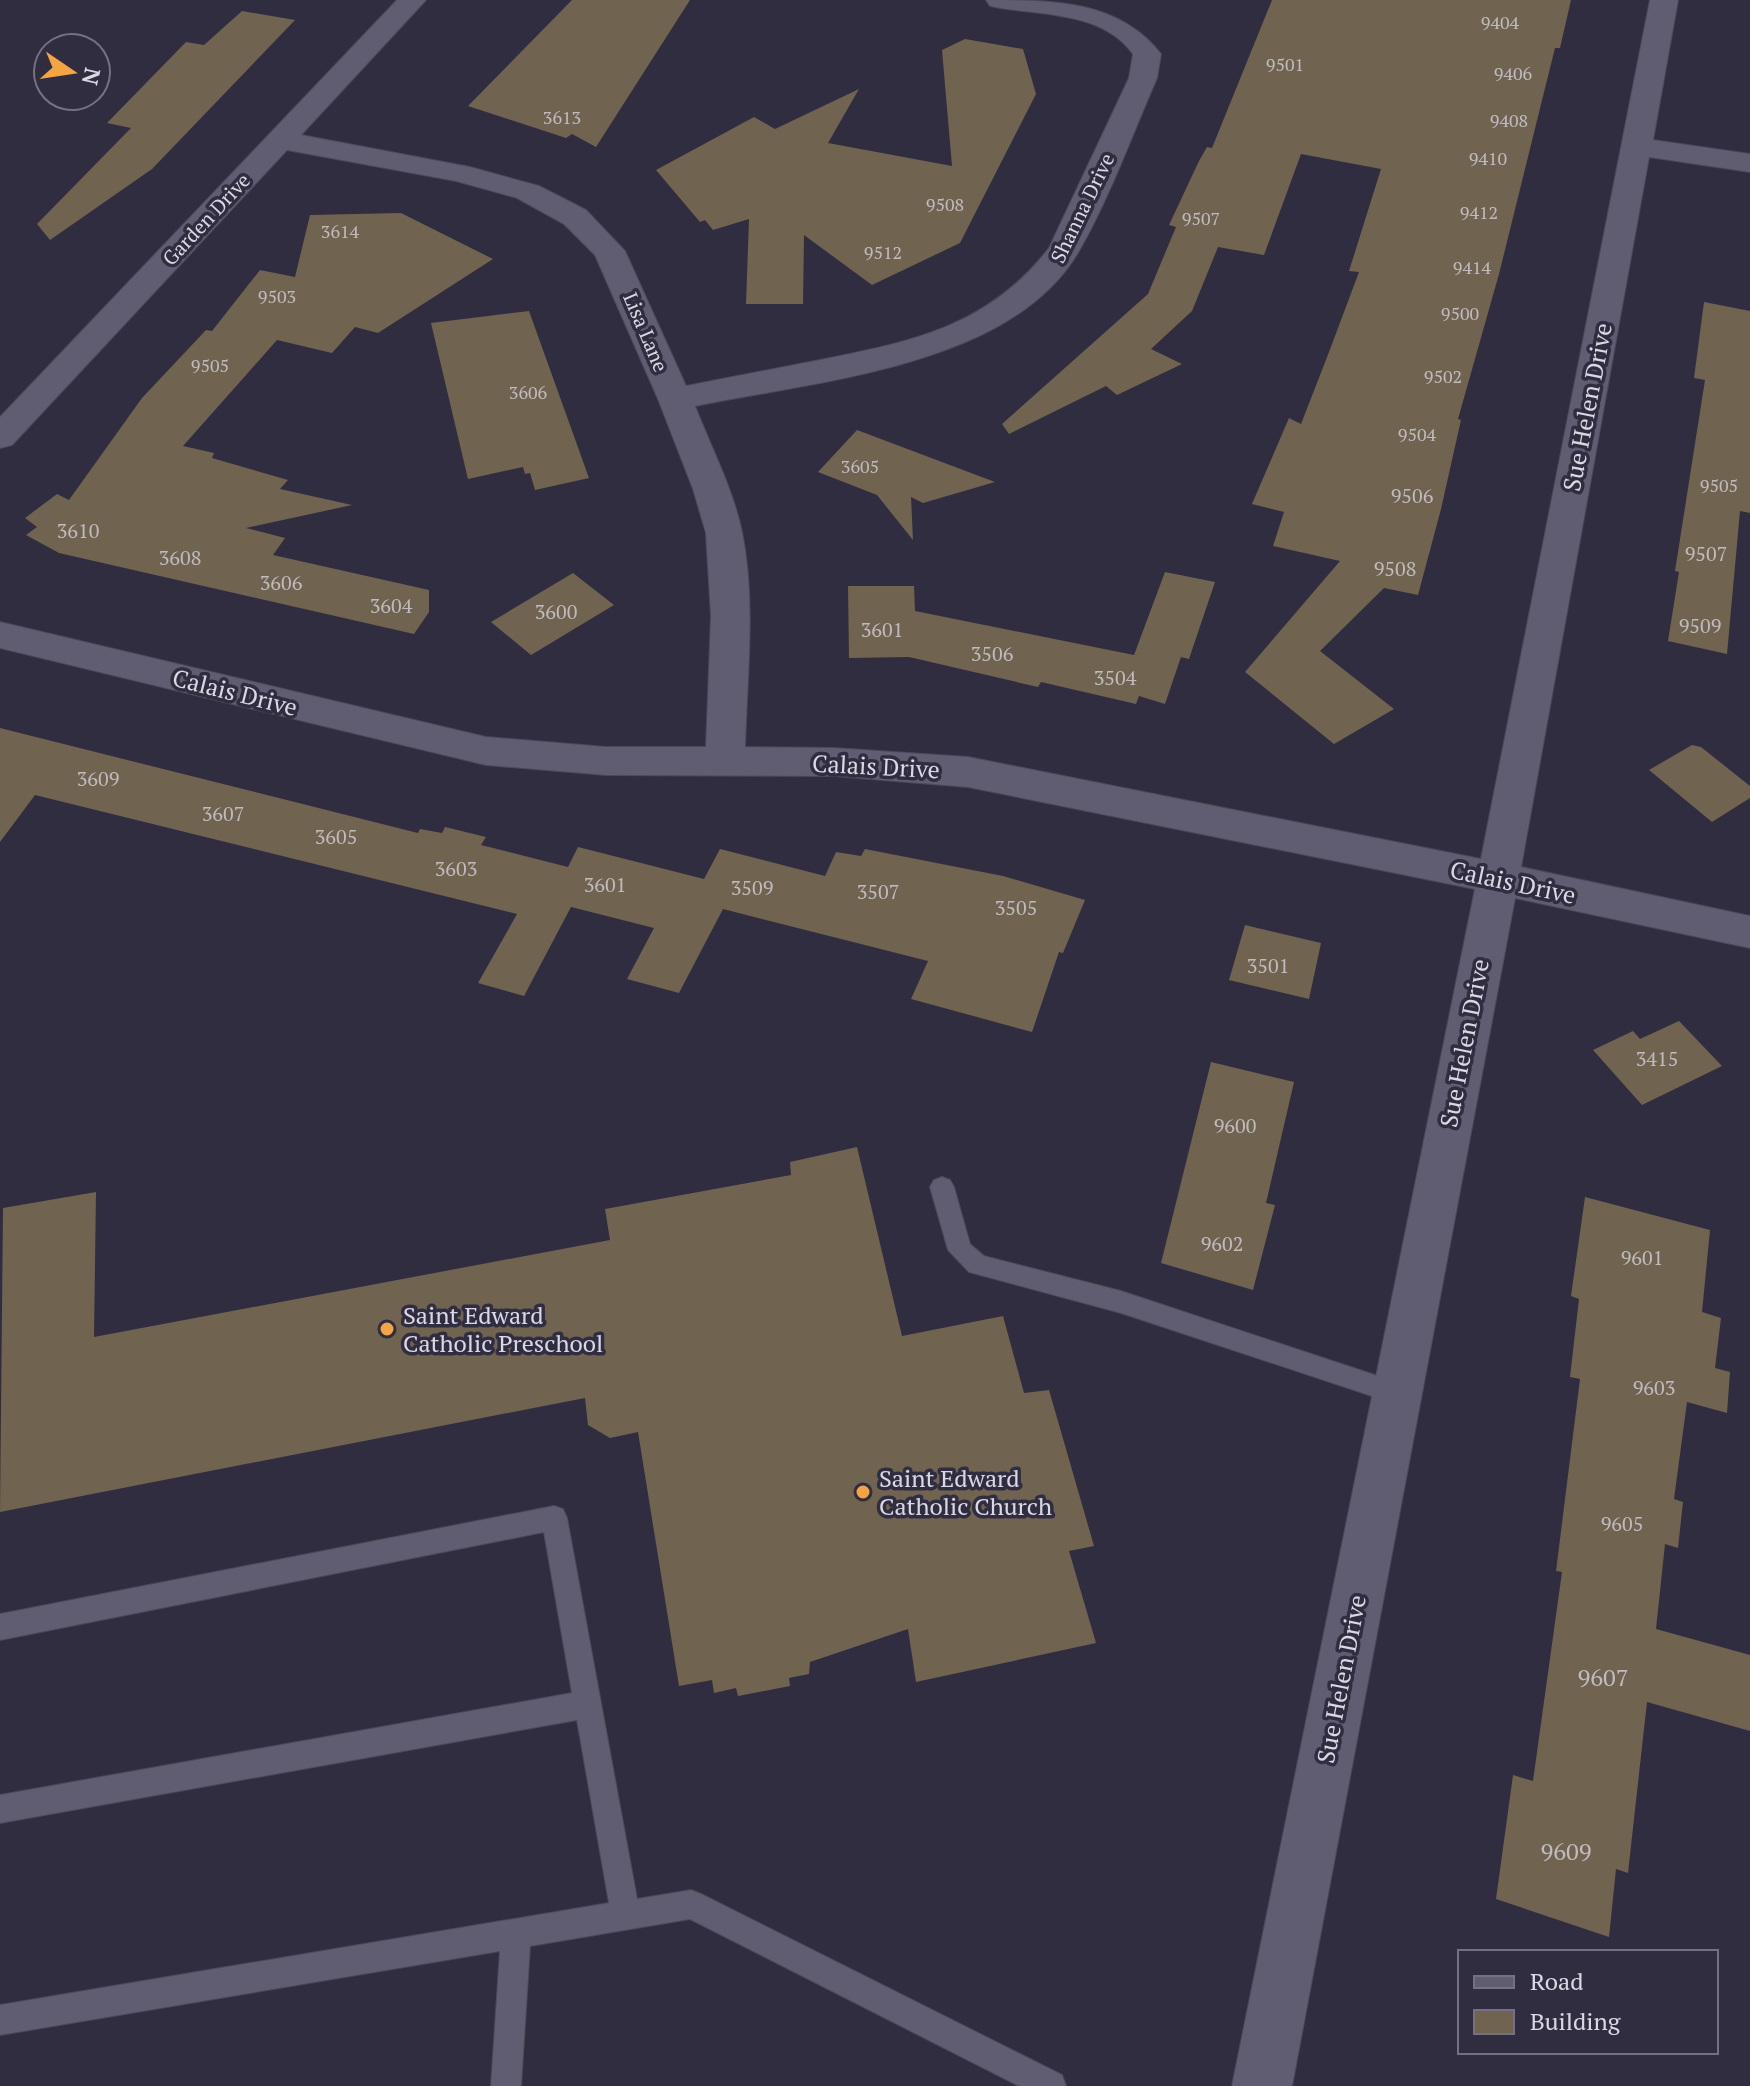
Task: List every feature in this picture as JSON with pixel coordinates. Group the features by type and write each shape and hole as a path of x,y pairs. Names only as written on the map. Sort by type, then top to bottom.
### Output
{"street":[{"name":"Garden Drive","path":"0,437 412,0"},
{"name":"Shanna Drive","path":"675,399 929,347 976,329 1004,314 1048,275 1064,250 1143,78 1147,54 1132,33 1118,24 1095,16 1000,0"},
{"name":"Sue Helen Drive","path":"1262,2086 1498,880 1664,0"},
{"name":"Lisa Lane","path":"280,140 500,182 528,192 575,217 594,233 618,265 711,489 724,533 730,616 725,761"},
{"path":"1636,146 1750,163"},
{"name":"Calais Drive","path":"0,635 486,751 606,761 834,762 968,772 1365,850 1750,932"}],"lane":[{"path":"942,1187 960,1250 977,1265 1121,1302 1396,1393"},
{"path":"0,1627 554,1518 626,1915"},
{"path":"0,1809 588,1704"},
{"path":"0,2020 691,1904 1051,2086"},
{"path":"506,2086 516,1933"}],"building":[{"path":"572,0 690,0 596,147 572,134 566,138 468,106"},
{"path":"1272,0 1571,0 1560,48 1555,48 1499,274 1458,419 1461,420 1441,509 1418,595 1384,588 1320,651 1394,709 1334,744 1245,672 1340,561 1273,546 1284,512 1252,504 1289,418 1301,424 1329,352 1359,272 1349,271 1381,169 1301,154 1264,255 1218,247 1192,311 1151,349 1182,364 1117,395 1106,386 1009,434 1002,424 1148,294 1176,227 1169,225 1199,161 1207,147 1212,148"},
{"path":"242,11 295,20 152,169 50,240 37,224 131,128 107,123 186,42 204,45"},
{"path":"965,39 1023,49 1036,94 960,243 872,285 804,235 803,304 746,304 749,219 713,230 705,220 700,222 656,170 754,117 775,129 859,89 828,143 952,166 942,50"},
{"path":"401,213 493,259 378,333 355,327 332,353 277,340 183,446 214,453 212,458 288,480 280,489 352,505 246,528 285,538 273,555 429,590 429,612 414,634 59,553 26,535 37,527 25,518 57,494 69,500 142,398 206,330 212,331 260,270 295,277 310,215"},
{"path":"1704,302 1750,311 1750,513 1740,511 1727,654 1668,641 1679,572 1675,571 1705,380 1694,378"},
{"path":"529,311 589,478 535,490 530,473 525,474 523,467 468,479 431,323"},
{"path":"857,430 995,482 923,503 911,497 913,540 877,495 818,472"},
{"path":"1165,572 1215,582 1189,659 1181,657 1165,704 1139,696 1136,704 1041,682 1038,687 909,657 849,658 848,586 914,586 915,611 1134,655"},
{"path":"573,573 614,605 531,655 491,622"},
{"path":"0,728 418,833 420,829 442,833 445,827 486,837 481,845 568,867 578,847 704,879 720,849 825,876 836,852 861,856 865,849 1003,876 1085,900 1063,953 1059,952 1032,1032 911,999 928,961 723,909 679,993 627,979 654,928 571,907 524,996 478,983 517,914 35,795 0,842"},
{"path":"1692,745 1701,747 1750,786 1750,798 1712,822 1649,770"},
{"path":"1245,925 1321,943 1309,999 1229,980"},
{"path":"1679,1021 1722,1066 1642,1105 1593,1050 1633,1031 1640,1039"},
{"path":"1211,1062 1294,1082 1266,1203 1275,1205 1253,1290 1161,1263"},
{"path":"857,1147 902,1336 1003,1316 1024,1393 1049,1390 1094,1546 1069,1551 1096,1643 916,1682 908,1629 810,1662 809,1674 789,1678 790,1686 738,1696 736,1688 714,1693 712,1680 679,1686 638,1432 610,1438 588,1425 585,1398 0,1512 3,1208 96,1192 94,1337 610,1240 605,1209 791,1175 790,1162"},
{"path":"1585,1197 1710,1230 1702,1312 1721,1318 1715,1368 1730,1372 1727,1413 1687,1402 1674,1499 1683,1502 1678,1548 1665,1544 1656,1629 1750,1655 1750,1731 1647,1702 1628,1873 1616,1869 1609,1937 1496,1899 1513,1775 1533,1781 1562,1572 1556,1571 1580,1379 1570,1377 1579,1299 1571,1296"}],"place":[{"name":"Saint Edward Catholic Preschool","path":"387,1329"},
{"name":"Saint Edward Catholic Church","path":"863,1492"}]}
